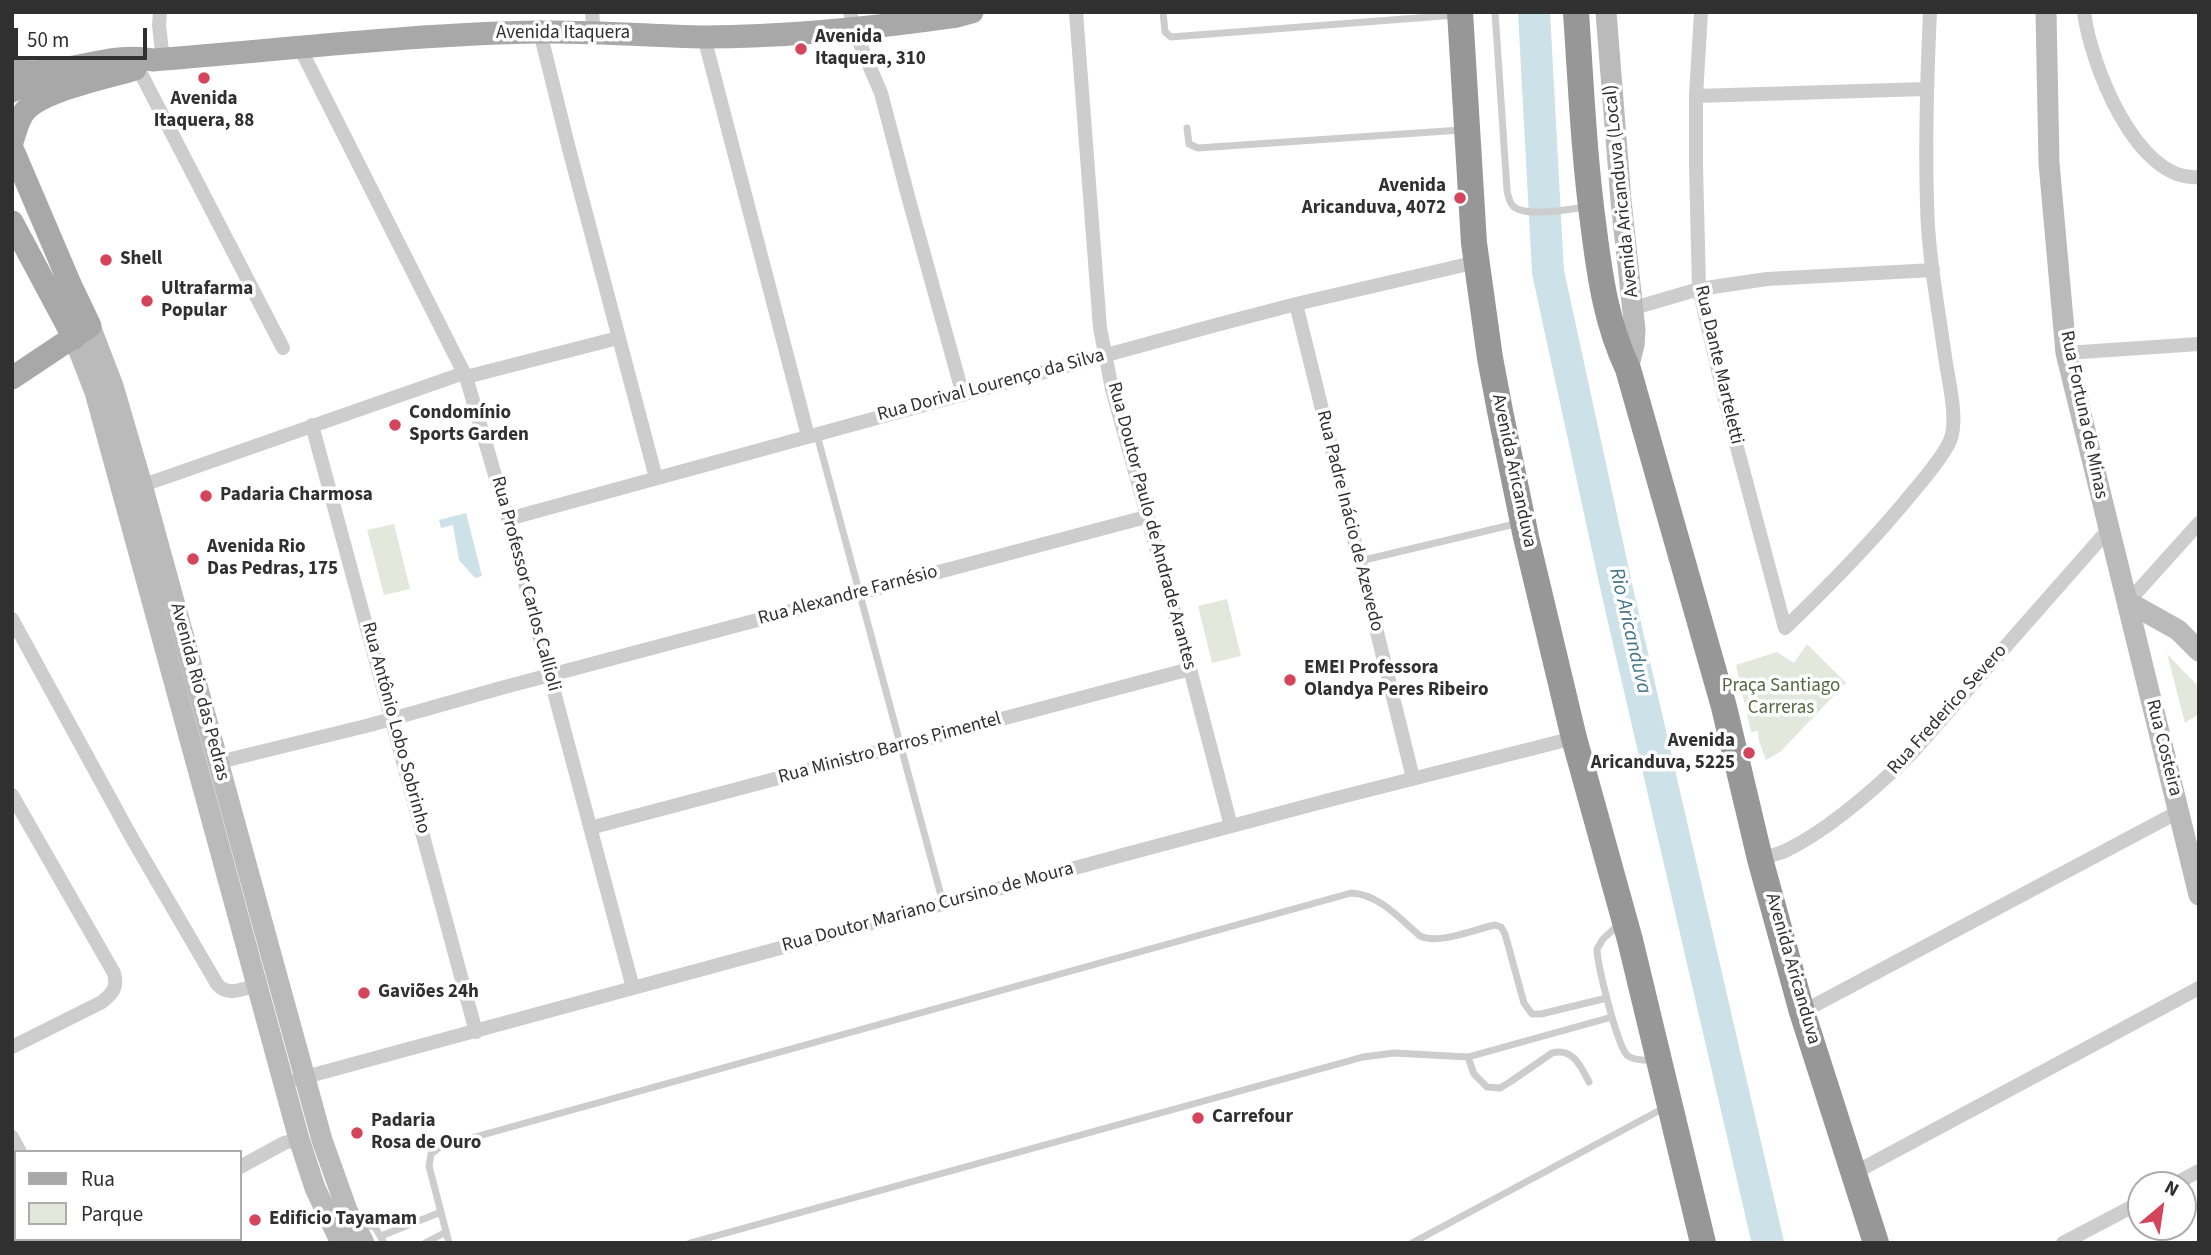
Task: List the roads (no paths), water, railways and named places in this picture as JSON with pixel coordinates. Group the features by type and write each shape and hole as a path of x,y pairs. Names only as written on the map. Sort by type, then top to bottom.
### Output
{"highway":[{"name":"Avenida Aricanduva","path":"1576,12 1585,160 1601,205 1600,277 1610,325 1628,369 1724,708 1760,859 1802,1012 1877,1243"},
{"name":"Avenida Aricanduva","path":"1460,14 1477,262 1490,358 1523,522 1574,738 1624,919 1703,1243"}],"main road":[{"name":"Avenida Itaquera","path":"12,142 24,112 33,104 52,94 152,63 299,46 540,32 593,23 704,37 852,21 957,16 972,12"},
{"name":"Avenida Aricanduva (Local)","path":"1606,12 1601,205 1634,308 1634,345 1628,369"},
{"name":"Rua Fortuna de Minas","path":"2046,12 2049,163 2066,353 2128,601"},
{"name":"Avenida Itaquera","path":"12,91 22,84 57,74 62,69 135,57 152,63"},
{"path":"12,70 62,69"},
{"name":"Avenida Rio das Pedras","path":"12,148 70,284 82,332"},
{"name":"Avenida Rio das Pedras","path":"12,222 113,386 132,489 257,985 315,1188 342,1230 376,1240"},
{"path":"12,378 82,332"},
{"name":"Avenida Rio das Pedras","path":"132,489 219,762 334,1178 342,1230"},
{"path":"2128,601 2178,630 2199,651"},
{"name":"Rua Costeira","path":"2128,601 2199,895"},
{"path":"299,1139 322,1140"}],"street":[{"path":"160,12 152,63 154,103 283,348"},
{"name":"Rua Doutor Paulo de Andrade Arantes","path":"1076,12 1096,299 1105,355 1146,517 1190,669 1231,827"},
{"name":"Rua Dante Marteletti","path":"1701,12 1696,96 1699,289 1732,430 1785,628 1839,575 1896,512 1928,474 1951,439 1953,418 1933,270"},
{"path":"1634,308 1699,289 1767,279 1933,270 1927,206 1926,89 1930,12"},
{"path":"2084,12 2093,57 2119,117 2156,160 2171,172 2192,178 2199,177"},
{"path":"852,21 881,93 963,395"},
{"path":"540,32 656,478"},
{"path":"704,37 813,435"},
{"name":"Rua Professor Carlos Callioli","path":"299,46 465,375 508,519 633,988"},
{"path":"1696,96 1926,89"},
{"name":"Rua Dorival Lourenço da Silva","path":"508,519 1296,304 1477,262"},
{"name":"Rua Padre Inácio de Azevedo","path":"1296,304 1413,778"},
{"path":"132,489 312,425 465,375 618,338"},
{"path":"2066,353 2199,344"},
{"name":"Rua Antônio Lobo Sobrinho","path":"312,425 476,1032"},
{"name":"Rua Alexandre Farnésio","path":"219,762 392,719 1146,517"},
{"path":"2128,601 2199,523"},
{"name":"Rua Frederico Severo","path":"1760,859 1786,850 1816,832 1882,782 1910,755 2109,529"},
{"path":"12,618 139,851 217,984 229,992 257,985"},
{"name":"Rua Ministro Barros Pimentel","path":"590,828 1190,669"},
{"name":"Rua Doutor Mariano Cursino de Moura","path":"283,1082 1413,778 1574,738"},
{"path":"12,795 114,973 116,988 102,1002 12,1047"},
{"path":"1802,1012 2178,812"},
{"path":"1854,1173 2199,988"},
{"path":"242,1166 284,1143 299,1139"},
{"path":"2063,1243 2127,1209"}],"lane":[{"path":"1163,12 1165,32 1171,37 1460,14"},
{"path":"1496,12 1507,191 1511,204 1526,213 1601,205"},
{"path":"1187,128 1189,144 1195,148 1467,130"},
{"path":"813,435 860,593 944,904"},
{"path":"1359,561 1523,522"},
{"path":"457,1142 1351,893 1372,897 1426,939 1433,940 1495,925 1501,927 1524,1003 1532,1014 1607,998"},
{"path":"1624,919 1603,939 1597,949 1607,998 1625,1055 1635,1059 1658,1061"},
{"path":"690,1243 1363,1057 1394,1053 1468,1057 1612,1017"},
{"path":"1468,1057 1480,1082 1487,1087 1493,1088 1510,1082 1552,1053 1560,1051 1573,1056 1589,1082"},
{"path":"1412,1243 1669,1105"},
{"path":"441,1146 434,1150 429,1159 449,1243"},
{"path":"376,1240 441,1212"},
{"path":"425,1243 446,1232"}],"waterway":[{"name":"Rio Aricanduva","path":"1534,12 1548,272 1617,590 1768,1243"}],"place":[{"name":"Avenida Itaquera, 310","path":"801,49"},
{"name":"Avenida Itaquera, 88","path":"204,78"},
{"name":"Avenida Aricanduva, 4072","path":"1460,198"},
{"name":"Shell","path":"106,260"},
{"name":"Ultrafarma Popular","path":"147,301"},
{"name":"Condomínio Sports Garden","path":"395,425"},
{"name":"Padaria Charmosa","path":"206,496"},
{"name":"Avenida Rio Das Pedras, 175","path":"193,559"},
{"name":"EMEI Professora Olandya Peres Ribeiro","path":"1290,680"},
{"name":"Avenida Aricanduva, 5225","path":"1749,753"},
{"name":"Gaviões 24h","path":"364,993"},
{"name":"Carrefour","path":"1198,1118"},
{"name":"Padaria Rosa de Ouro","path":"357,1133"},
{"name":"Edificio Tayamam","path":"255,1220"}],"park label":[{"name":"Praça Santiago Carreras","path":"1781,698"}]}
